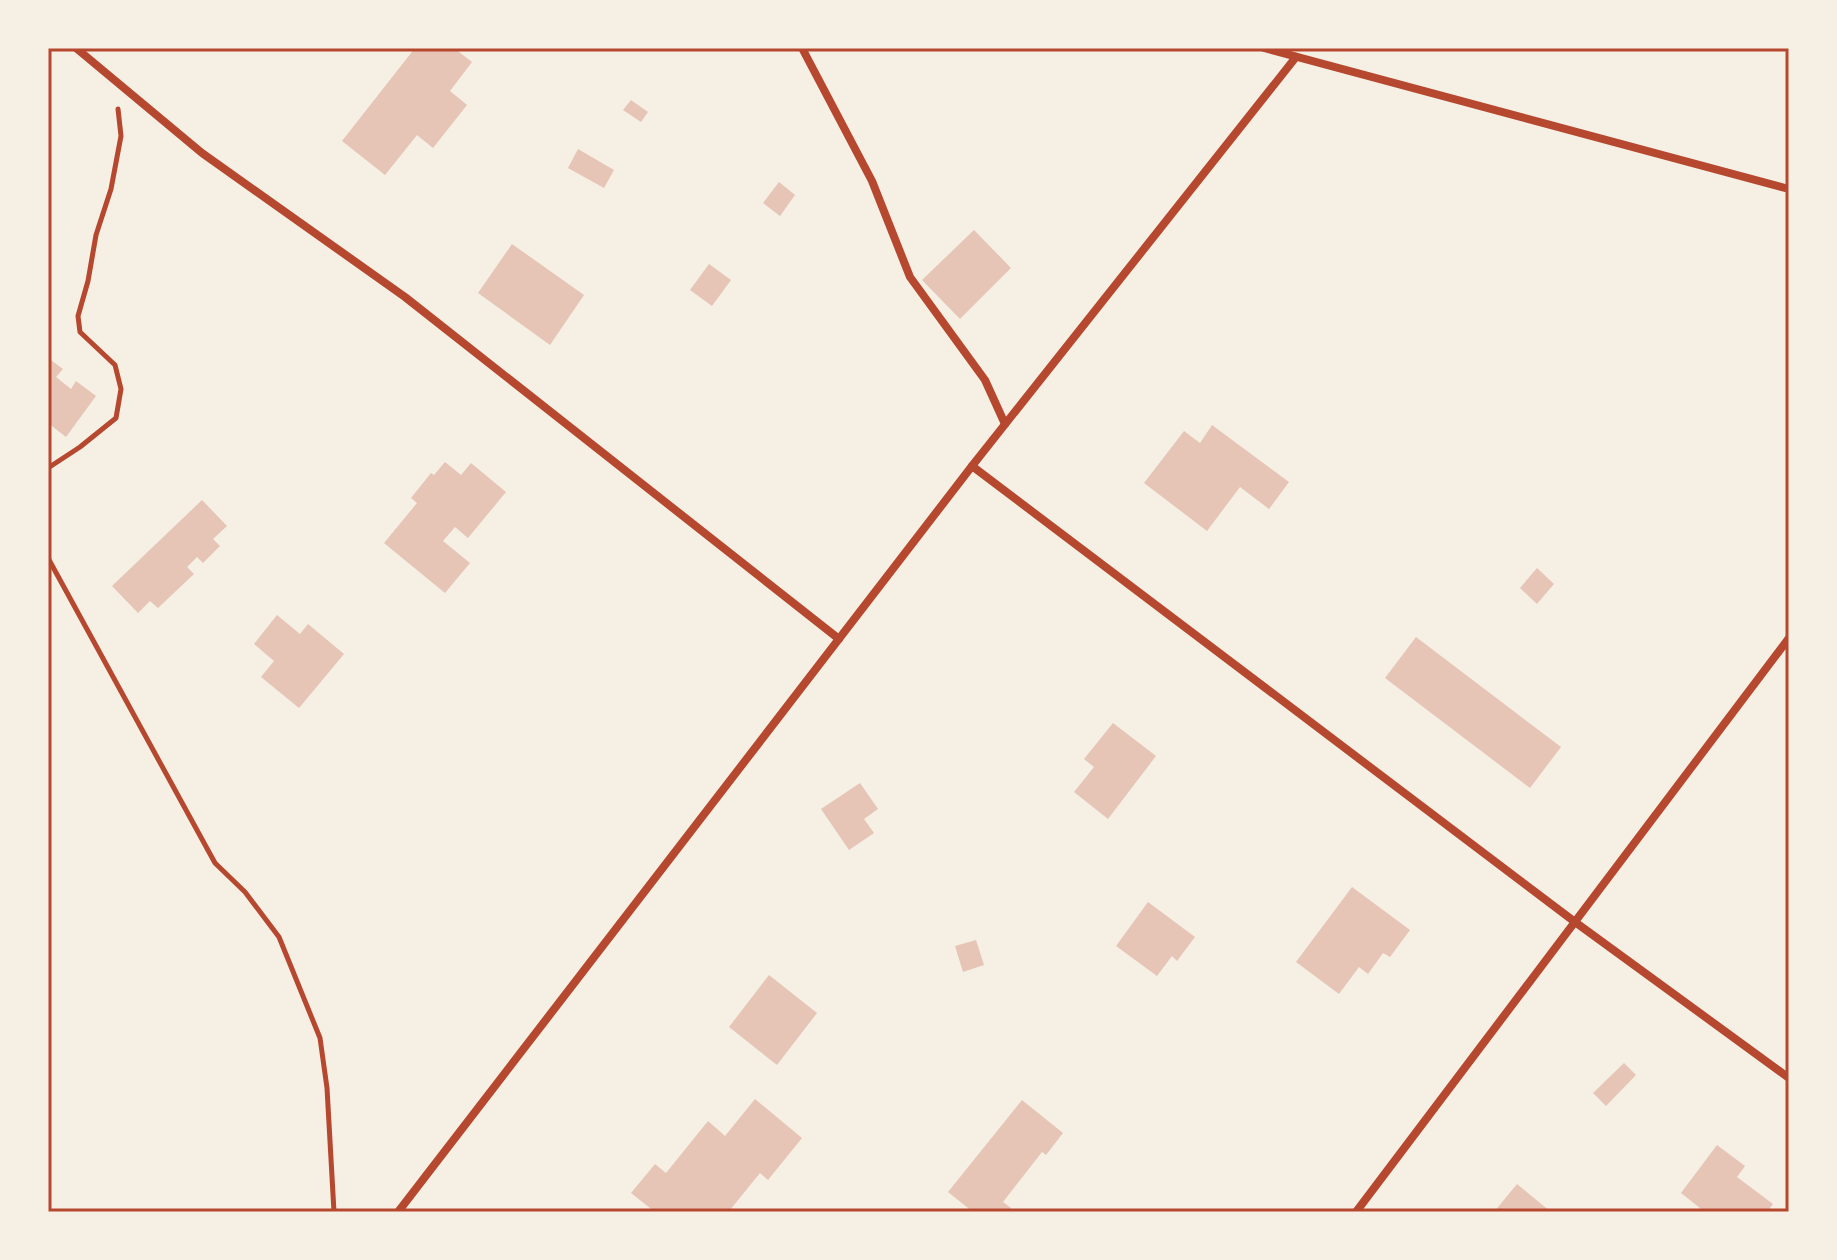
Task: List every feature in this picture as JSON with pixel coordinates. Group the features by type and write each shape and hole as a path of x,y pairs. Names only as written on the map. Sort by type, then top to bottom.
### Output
{"street":[{"path":"76,48 202,153 405,297 839,639"},
{"path":"802,48 872,181 910,277 985,380 1005,424"},
{"path":"1264,48 1789,189"},
{"path":"398,1212 972,466 1296,57"},
{"path":"972,466 1575,922 1789,1078"},
{"path":"1356,1212 1789,638"}],"path":[{"path":"48,468 116,418 121,389 115,365 80,332 78,316 96,235 111,189 121,136 115,80"},
{"path":"48,558 215,863 245,892 279,937 320,1038 327,1088 334,1212"}],"building":[{"path":"415,48 454,48 472,62 450,91 467,105 433,148 417,135 385,175 342,141"},
{"path":"631,100 648,112 641,122 623,110"},
{"path":"578,149 614,170 604,188 568,168"},
{"path":"779,182 795,195 780,216 763,203"},
{"path":"974,230 1011,268 960,319 922,280"},
{"path":"512,244 584,295 550,345 478,293"},
{"path":"709,264 731,280 712,306 690,290"},
{"path":"48,358 63,369 56,377 71,389 76,381 96,396 66,437 48,423"},
{"path":"1212,425 1289,482 1269,509 1240,487 1207,531 1144,483 1184,431 1200,443"},
{"path":"445,462 461,475 471,463 506,492 468,538 455,527 443,541 470,563 445,593 384,543 417,503 411,498 431,473 434,475"},
{"path":"202,500 227,526 213,539 220,546 203,563 197,557 187,567 194,574 158,608 150,601 138,613 112,586"},
{"path":"1537,568 1554,584 1537,604 1520,588"},
{"path":"277,615 300,634 308,624 344,654 299,708 261,677 274,661 254,644"},
{"path":"1416,637 1561,747 1530,788 1385,678"},
{"path":"1113,723 1156,756 1108,819 1074,792 1094,767 1084,759"},
{"path":"860,783 878,809 864,819 874,833 849,850 821,809"},
{"path":"1352,887 1410,930 1390,957 1383,953 1368,974 1359,967 1339,994 1296,962"},
{"path":"1148,902 1195,937 1177,961 1172,956 1157,976 1116,946"},
{"path":"976,940 984,965 963,972 955,946"},
{"path":"769,975 817,1013 777,1065 729,1027"},
{"path":"1624,1063 1636,1075 1606,1106 1593,1093"},
{"path":"755,1099 802,1138 768,1180 760,1173 730,1210 732,1212 655,1212 631,1193 655,1164 666,1173 708,1121 725,1136"},
{"path":"1022,1100 1063,1133 1046,1155 1042,1152 1003,1202 1011,1208 1008,1212 973,1212 948,1192"},
{"path":"1717,1145 1745,1166 1737,1177 1773,1204 1767,1212 1705,1212 1681,1193"},
{"path":"1517,1184 1551,1212 1494,1212"}]}
